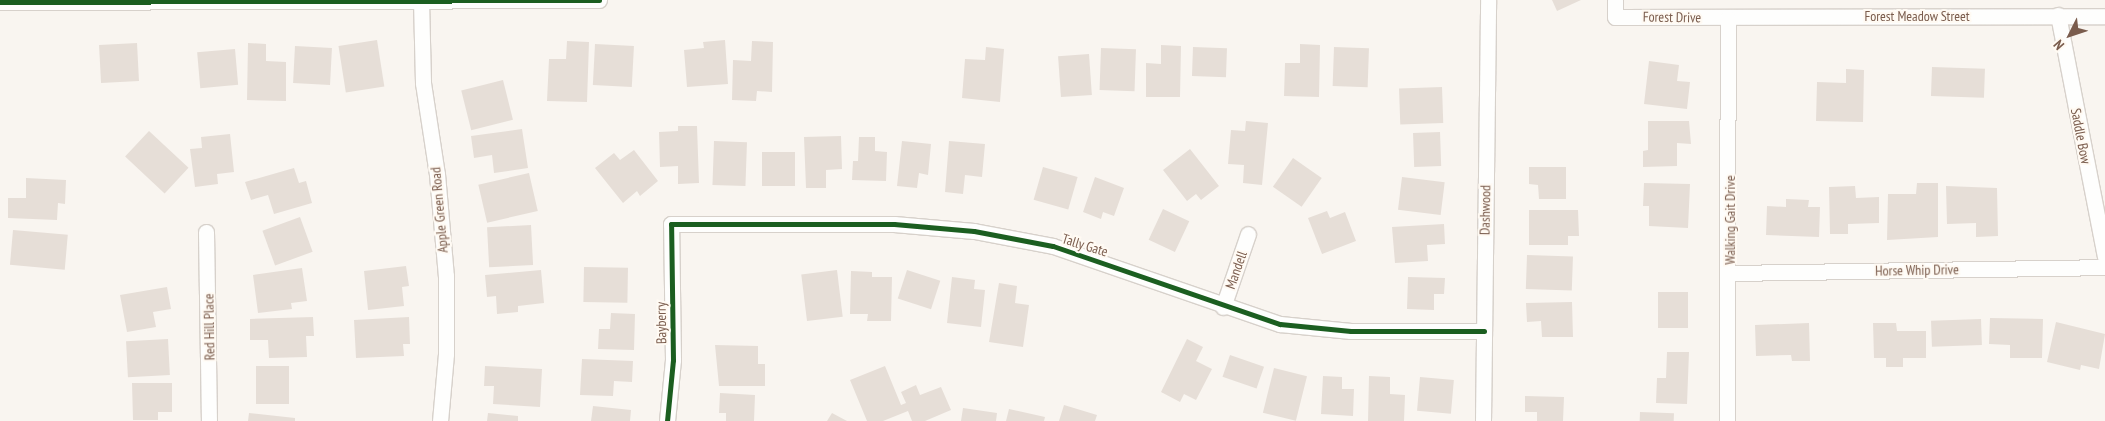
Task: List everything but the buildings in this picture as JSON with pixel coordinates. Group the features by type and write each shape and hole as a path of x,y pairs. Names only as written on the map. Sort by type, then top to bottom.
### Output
{"street":[{"name":"Apple Green Road","path":"421,0 423,83 437,174 446,276 446,354 440,421"},
{"path":"0,2 599,0"},
{"name":"Dashwood","path":"1484,421 1488,0"},
{"name":"Forest Drive","path":"1615,0 1615,17 1728,18"},
{"name":"Saddle Bow","path":"2058,15 2105,256"},
{"name":"Forest Meadow Street","path":"1728,18 2105,16"},
{"name":"Walking Gait Drive","path":"1728,18 1730,273 1728,421"},
{"name":"Tally Gate","path":"671,224 894,224 974,231 1053,246 1130,270 1223,307 1280,324 1315,329 1484,331"},
{"name":"Bayberry","path":"667,421 674,360 671,224"},
{"name":"Red Hill Place","path":"206,232 209,421"},
{"name":"Mandell","path":"1223,307 1248,234"},
{"name":"Horse Whip Drive","path":"1730,273 2105,267"}],"cycle path":[{"path":"0,2 599,0"},
{"path":"667,421 673,360 671,224 894,224 974,231 1053,246 1280,324 1351,331 1484,331"}]}
